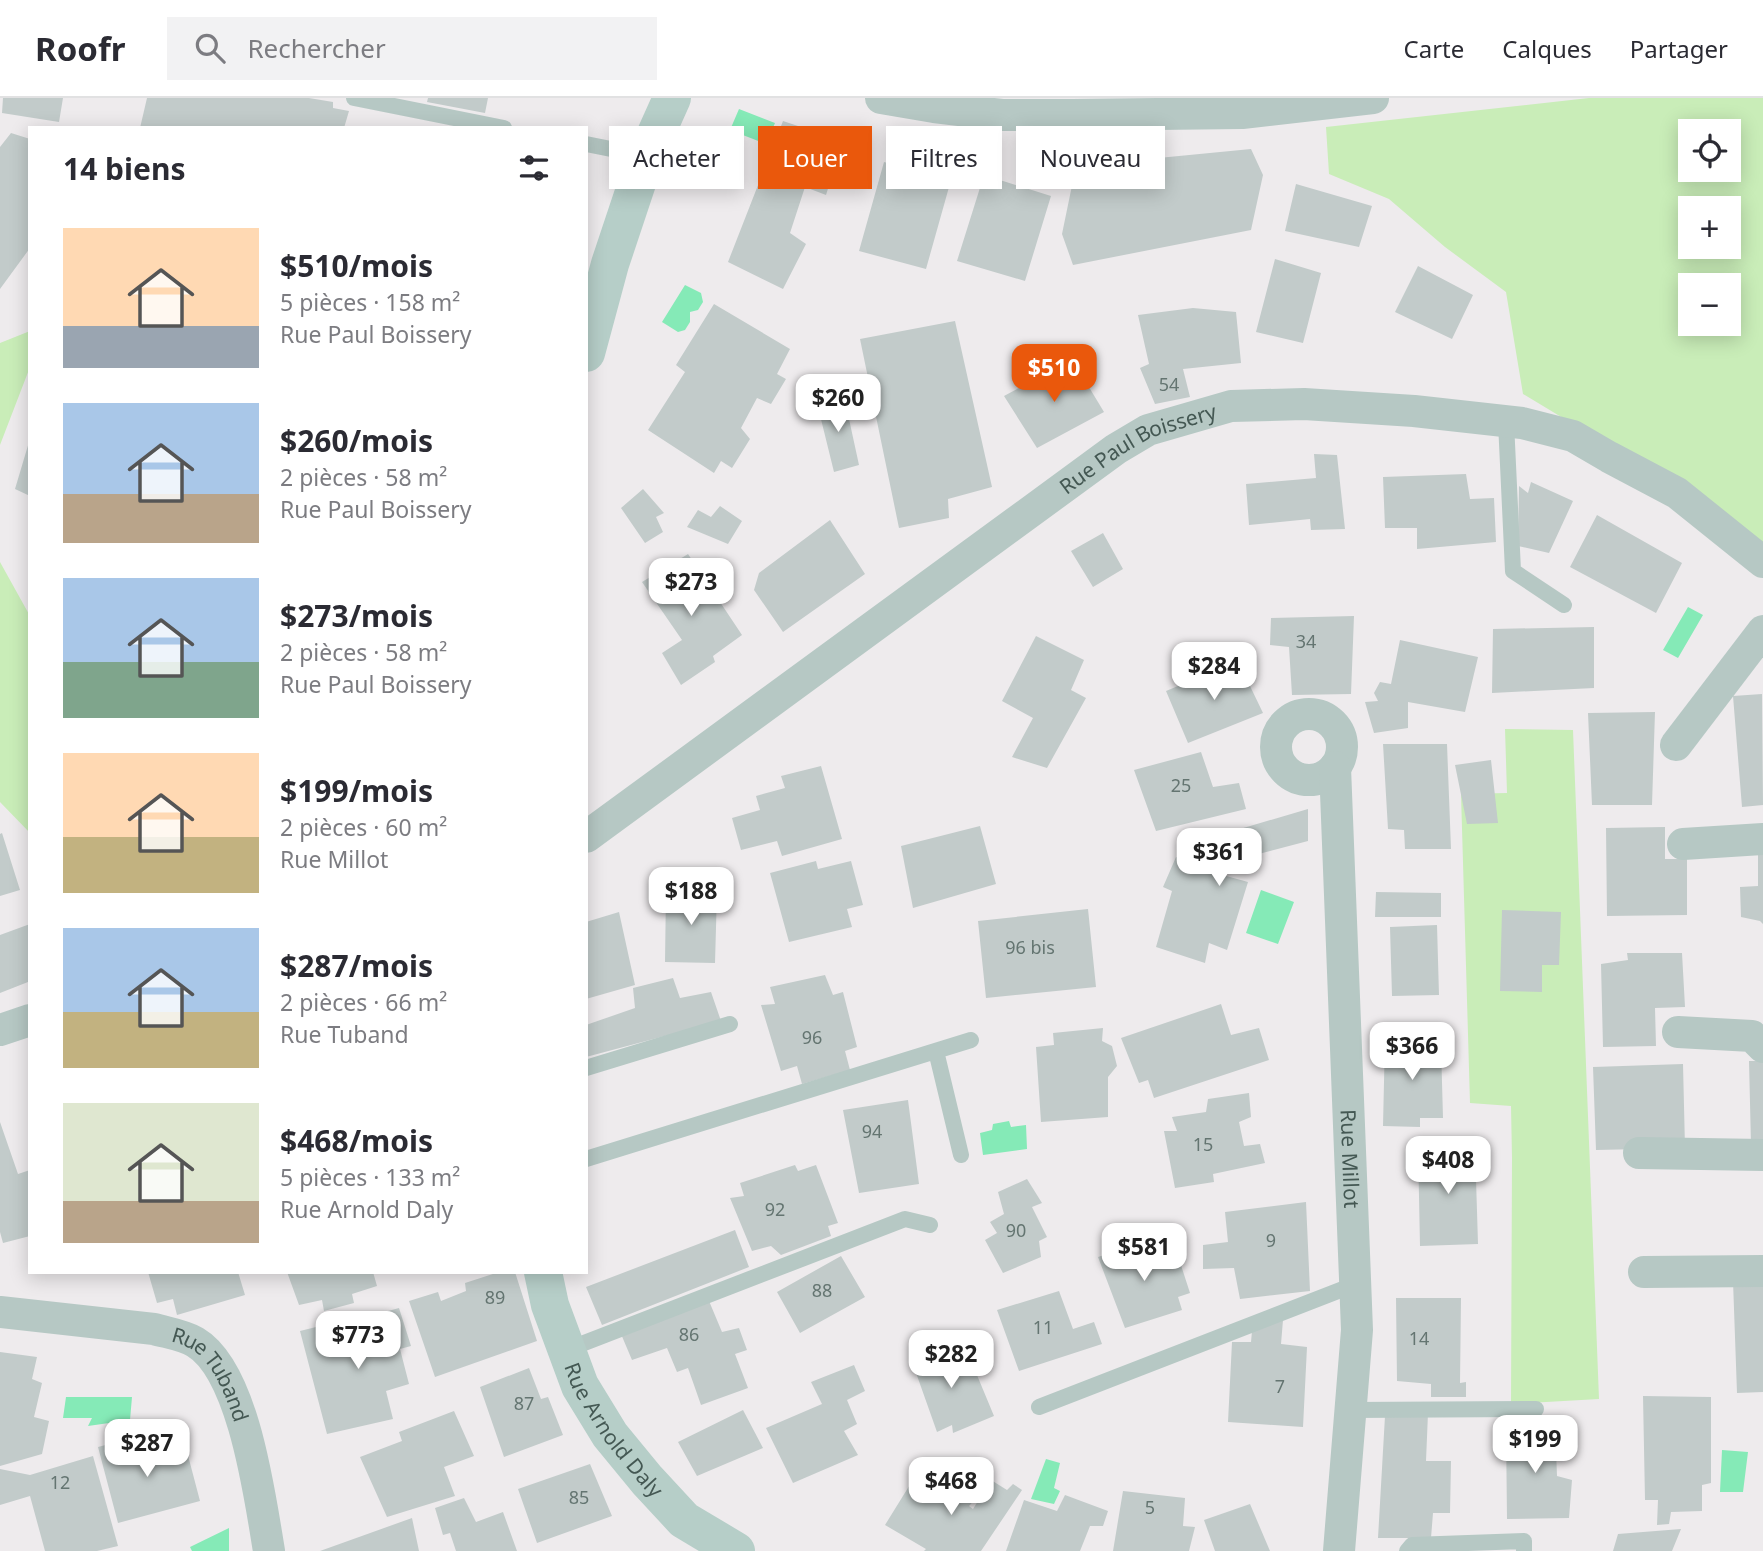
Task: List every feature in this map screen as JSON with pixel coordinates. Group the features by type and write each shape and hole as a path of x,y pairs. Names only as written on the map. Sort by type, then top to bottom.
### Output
{"street":[{"path":"659,126 672,98"},
{"path":"881,98 1002,115 1242,113 1373,98"},
{"path":"588,346 610,264 635,189"},
{"name":"Rue Paul Boissery","path":"588,836 1105,457 1148,430 1231,406 1304,404 1414,411 1522,423 1573,436 1677,493 1763,562"},
{"path":"1676,744 1763,631"},
{"name":"Rue Millot","path":"1335,767 1357,1330 1339,1551"},
{"path":"1683,844 1763,839"},
{"path":"0,1030 28,1021"},
{"path":"1678,1031 1752,1036 1763,1047"},
{"path":"1639,1153 1763,1155"},
{"path":"1644,1272 1763,1271"},
{"name":"Rue Arnold Daly","path":"543,1274 550,1304 580,1386 610,1435 689,1536 736,1551"},
{"name":"Rue Tuband","path":"0,1312 155,1329 195,1342 208,1353 220,1367 236,1404 257,1478 269,1551"}],"lane":[{"path":"354,98 494,126"},
{"path":"588,144 609,149"},
{"path":"1506,422 1513,571 1564,606"},
{"path":"588,1067 730,1024"},
{"path":"588,1157 971,1040"},
{"path":"936,1051 961,1155"},
{"path":"566,1350 905,1219 930,1225"},
{"path":"1039,1407 1356,1284"},
{"path":"1350,1410 1536,1409"},
{"path":"1407,1551 1412,1545 1524,1541 1524,1551"}],"shaded area":[{"path":"1589,98 1763,98 1763,550 1727,517 1523,394 1506,292 1445,247 1389,199 1329,174 1326,127"},
{"path":"739,109 775,123 774,126 758,126 758,141 744,135 744,126 732,126"},
{"path":"685,285 701,293 703,302 698,310 690,312 690,322 685,330 678,332 662,322"},
{"path":"28,332 28,372 0,445 0,343"},
{"path":"0,562 28,612 28,831 0,802"},
{"path":"1688,607 1703,615 1678,658 1663,650"},
{"path":"1505,729 1573,730 1599,1399 1511,1404 1511,1106 1470,1103 1461,794 1507,793"},
{"path":"1261,890 1294,902 1278,944 1246,933"},
{"path":"1009,1121 1011,1127 1026,1125 1027,1149 983,1155 980,1133 992,1130 993,1124"},
{"path":"66,1397 132,1397 130,1420 88,1426 92,1418 63,1418"},
{"path":"1722,1450 1748,1452 1743,1492 1720,1492"},
{"path":"1046,1459 1060,1463 1054,1488 1060,1491 1054,1504 1031,1499"},
{"path":"229,1528 229,1551 192,1551 190,1547"}],"building":[{"path":"3,98 63,98 59,122 2,113"},
{"path":"147,98 309,98 333,102 333,108 349,111 345,126 140,126"},
{"path":"428,98 488,98 485,113 427,102"},
{"path":"783,121 798,126 781,126"},
{"path":"11,133 28,138 28,251 0,289 0,147"},
{"path":"1251,149 1263,175 1251,230 1073,265 1062,234 1071,189 1165,189 1165,157"},
{"path":"884,162 886,189 948,189 926,269 859,251"},
{"path":"1002,181 1016,185 1016,189 1029,189 1051,196 1025,281 957,261 980,189 1002,189"},
{"path":"1296,184 1372,206 1359,247 1285,231"},
{"path":"758,185 758,189 804,189 790,233 806,244 783,289 728,262"},
{"path":"810,189 828,189 826,195"},
{"path":"1275,259 1321,273 1303,343 1256,332"},
{"path":"1418,266 1473,295 1452,339 1395,312"},
{"path":"714,304 790,349 777,374 786,379 771,404 757,398 741,428 750,439 732,468 721,461 714,473 648,430 685,372 676,365"},
{"path":"1193,308 1236,312 1241,363 1183,369 1190,397 1155,404 1140,368 1149,364 1138,315"},
{"path":"955,321 992,487 948,499 949,518 899,528 860,339"},
{"path":"1072,359 1104,412 1037,448 1004,396"},
{"path":"844,396 859,465 834,472 817,403"},
{"path":"28,445 28,495 15,489"},
{"path":"1314,454 1337,455 1345,529 1311,530 1310,519 1249,525 1246,484 1316,478"},
{"path":"1466,474 1470,499 1494,498 1496,542 1417,549 1417,528 1385,528 1383,477"},
{"path":"1531,482 1573,501 1549,553 1518,546 1519,486 1528,493"},
{"path":"643,489 664,513 656,517 663,532 645,543 621,508"},
{"path":"720,506 742,521 728,544 687,527 698,510 711,517"},
{"path":"1597,515 1682,563 1656,613 1570,567"},
{"path":"830,520 865,574 783,632 754,590 759,573"},
{"path":"1103,533 1123,569 1093,587 1071,551"},
{"path":"688,554 742,635 713,656 715,662 681,685 662,653 682,640 642,582"},
{"path":"1354,616 1351,694 1292,695 1289,647 1270,645 1271,618"},
{"path":"1594,627 1594,688 1492,693 1493,629"},
{"path":"1036,636 1084,660 1071,690 1086,698 1047,768 1012,757 1033,718 1002,701"},
{"path":"1400,640 1478,657 1465,712 1408,702 1408,728 1374,733 1365,702 1378,701 1374,693 1380,682 1391,684"},
{"path":"1238,661 1263,713 1188,743 1166,691"},
{"path":"1762,694 1763,805 1742,807 1733,696"},
{"path":"1655,712 1652,805 1592,805 1588,713"},
{"path":"1383,744 1447,744 1451,849 1405,849 1404,830 1388,829"},
{"path":"1201,752 1213,787 1239,783 1246,809 1156,831 1134,770"},
{"path":"1491,760 1498,823 1467,824 1455,765"},
{"path":"821,766 842,839 782,856 777,841 741,850 732,818 760,810 756,796 785,788 781,776"},
{"path":"1308,809 1308,841 1251,856 1253,865 1219,874 1248,882 1227,950 1209,943 1205,963 1156,947 1172,891 1163,887 1176,857 1199,866 1202,858 1243,844 1240,829"},
{"path":"980,826 996,884 913,908 901,846"},
{"path":"1665,827 1665,859 1687,859 1687,915 1607,916 1606,828"},
{"path":"2,833 20,890 0,896 0,834"},
{"path":"1758,850 1763,850 1763,924 1741,917 1740,887 1758,886"},
{"path":"816,861 818,869 851,861 863,905 847,909 852,927 789,942 770,873"},
{"path":"666,891 717,892 715,963 665,962"},
{"path":"1376,892 1441,893 1441,917 1375,917"},
{"path":"1088,909 1096,987 986,998 978,921"},
{"path":"1502,910 1561,912 1559,965 1542,965 1542,992 1500,991"},
{"path":"619,912 635,985 588,998 588,921"},
{"path":"28,925 28,982 0,993 0,935"},
{"path":"1437,925 1439,995 1392,996 1390,927"},
{"path":"1627,953 1682,953 1685,1007 1655,1008 1656,1046 1603,1047 1601,964 1628,960"},
{"path":"825,975 833,995 843,992 857,1047 845,1051 850,1070 802,1084 797,1066 781,1071 761,1005 775,1004 770,987"},
{"path":"673,978 680,998 711,992 721,1021 588,1056 588,1024 635,1008 633,988"},
{"path":"1221,1004 1231,1035 1259,1028 1269,1060 1154,1098 1148,1080 1139,1083 1121,1038"},
{"path":"1103,1028 1102,1041 1112,1046 1117,1066 1108,1077 1108,1117 1041,1122 1036,1047 1054,1045 1053,1033"},
{"path":"1385,1038 1425,1038 1427,1048 1441,1047 1443,1118 1420,1118 1420,1127 1383,1126"},
{"path":"1749,1061 1763,1061 1763,1145 1751,1145"},
{"path":"1683,1064 1685,1148 1596,1150 1593,1067"},
{"path":"1249,1093 1251,1117 1239,1122 1244,1146 1260,1144 1265,1163 1213,1174 1214,1182 1175,1188 1164,1131 1177,1131 1172,1117 1206,1112 1208,1099"},
{"path":"908,1100 919,1184 859,1193 843,1110"},
{"path":"0,1122 18,1174 28,1171 28,1237 3,1243 0,1232"},
{"path":"1475,1146 1478,1244 1420,1246 1418,1147"},
{"path":"795,1165 798,1171 816,1165 838,1223 828,1226 831,1236 781,1255 771,1246 752,1251 730,1198 744,1196 740,1183"},
{"path":"1027,1179 1042,1203 1032,1207 1047,1237 1039,1241 1041,1257 1003,1273 985,1240 997,1233 990,1222 1004,1214 998,1192"},
{"path":"1306,1202 1310,1291 1240,1299 1234,1268 1203,1269 1203,1245 1228,1242 1225,1212"},
{"path":"735,1230 749,1267 602,1325 586,1287"},
{"path":"1153,1239 1163,1265 1179,1259 1190,1293 1178,1297 1182,1310 1125,1328 1098,1257"},
{"path":"841,1256 865,1297 800,1333 777,1292"},
{"path":"149,1274 239,1274 245,1295 177,1315 173,1299 157,1303"},
{"path":"288,1274 374,1274 377,1286 352,1294 354,1303 324,1311 322,1300 299,1305"},
{"path":"493,1274 516,1274 537,1341 435,1377 409,1301 438,1292 441,1301 466,1291 465,1283"},
{"path":"1763,1280 1763,1392 1737,1393 1733,1281"},
{"path":"1059,1291 1073,1329 1094,1322 1102,1344 1019,1371 997,1310"},
{"path":"1396,1298 1461,1298 1460,1383 1466,1382 1466,1397 1431,1397 1431,1384 1397,1381"},
{"path":"709,1301 722,1332 739,1328 747,1350 735,1354 748,1388 701,1405 688,1368 677,1372 667,1348 632,1360 621,1334"},
{"path":"399,1308 411,1346 400,1349 409,1384 386,1391 393,1419 327,1434 300,1331 324,1325 329,1341 373,1330 370,1316"},
{"path":"1283,1320 1281,1344 1307,1347 1303,1427 1228,1422 1232,1342 1251,1342 1252,1331"},
{"path":"930,1345 939,1363 967,1351 994,1416 953,1433 952,1425 937,1432 909,1353"},
{"path":"0,1352 37,1357 32,1379 42,1383 34,1417 49,1421 42,1454 0,1466"},
{"path":"854,1365 865,1391 847,1400 857,1424 844,1431 858,1455 793,1483 766,1428 822,1404 811,1382"},
{"path":"529,1368 541,1399 548,1397 563,1435 504,1457 480,1387"},
{"path":"1643,1396 1711,1397 1711,1483 1702,1485 1702,1511 1671,1512 1669,1524 1657,1525 1658,1500 1645,1500"},
{"path":"743,1410 763,1448 697,1476 678,1442"},
{"path":"454,1411 474,1456 444,1467 455,1496 387,1517 360,1457 402,1441 399,1432"},
{"path":"1428,1413 1426,1461 1451,1461 1450,1513 1433,1513 1431,1538 1378,1538 1385,1416"},
{"path":"1555,1424 1557,1476 1572,1480 1569,1518 1507,1519 1506,1429"},
{"path":"135,1437 140,1455 185,1444 200,1501 118,1523 98,1447"},
{"path":"93,1456 118,1546 97,1551 45,1551 30,1496 0,1505 0,1469 30,1475"},
{"path":"590,1464 612,1516 537,1543 518,1489"},
{"path":"991,1480 1007,1490 1013,1484 1022,1490 981,1551 924,1551 926,1549 885,1525 911,1483 921,1486 926,1481 957,1498 977,1490 981,1493 969,1506 973,1509"},
{"path":"1123,1491 1185,1498 1183,1526 1195,1527 1189,1551 1113,1551"},
{"path":"1065,1495 1108,1511 1103,1526 1090,1526 1080,1551 1006,1551 1024,1500 1057,1511"},
{"path":"464,1498 476,1522 503,1512 517,1551 456,1551 450,1533 443,1535 435,1508"},
{"path":"1250,1504 1270,1551 1215,1551 1204,1520"},
{"path":"412,1518 419,1551 320,1551"},
{"path":"1681,1529 1672,1551 1613,1551 1618,1534"}]}
